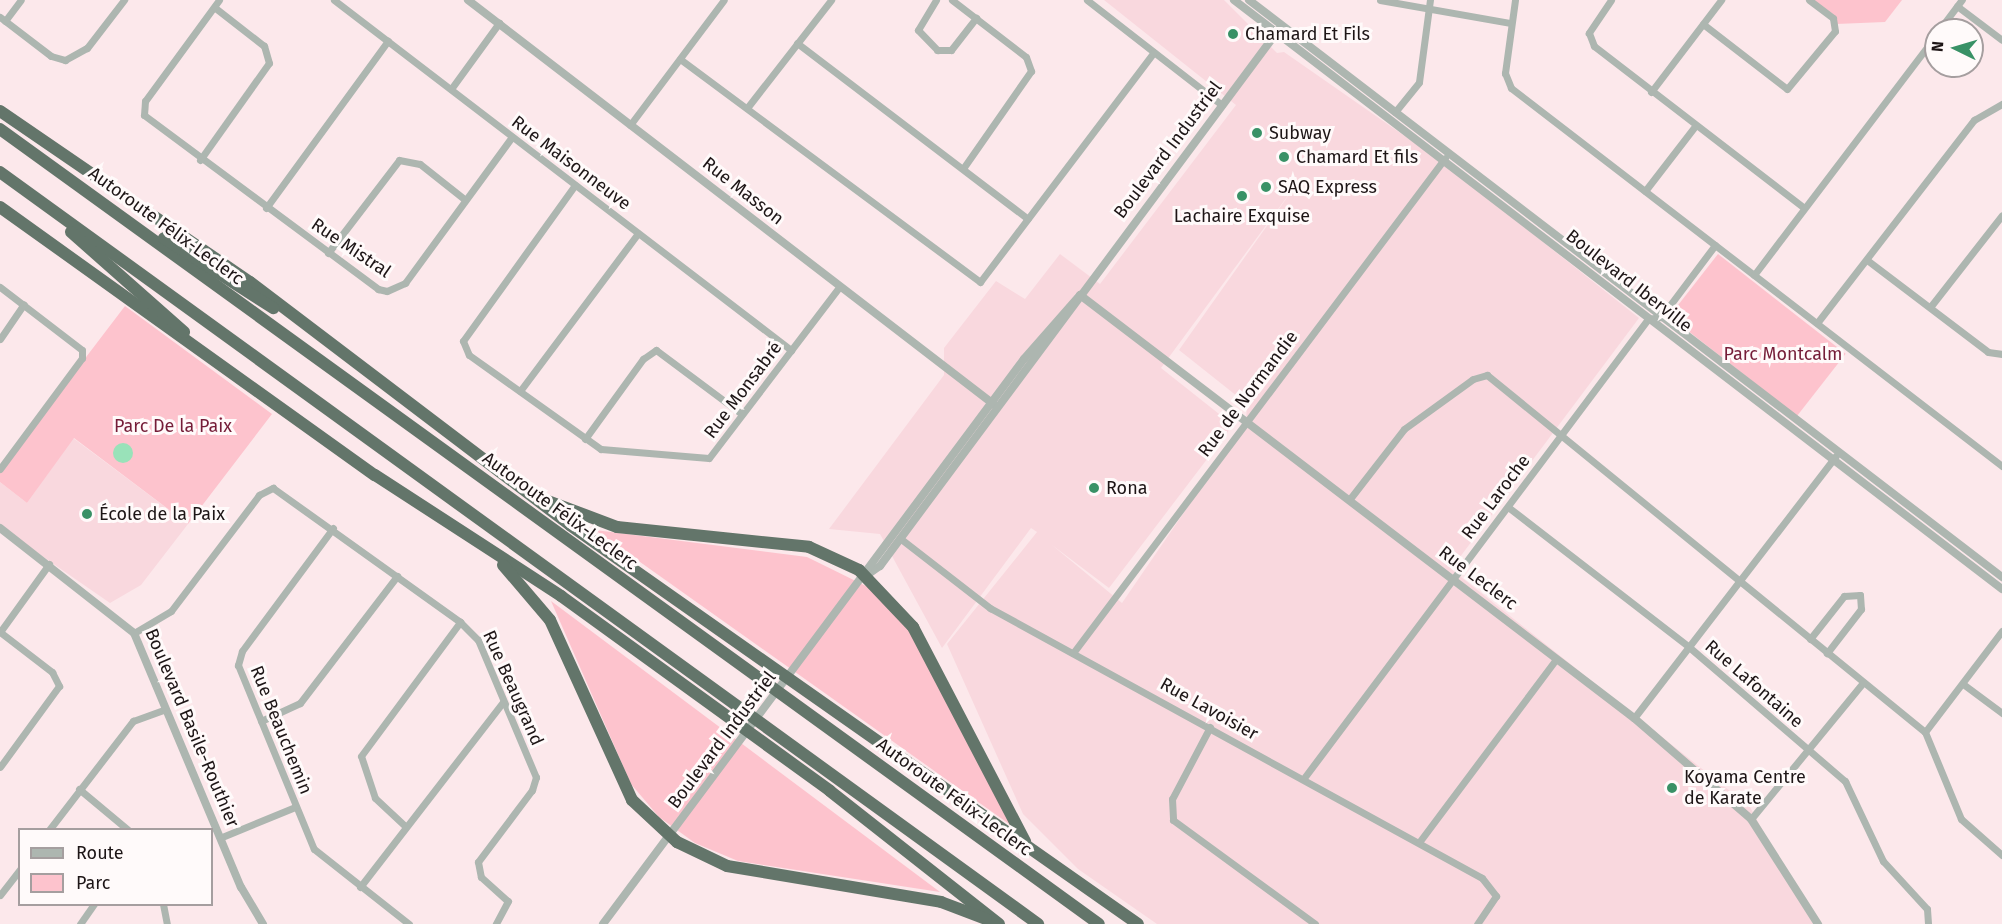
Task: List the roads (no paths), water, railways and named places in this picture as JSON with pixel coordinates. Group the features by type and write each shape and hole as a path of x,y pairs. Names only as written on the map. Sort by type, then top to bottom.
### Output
{"highway":[{"path":"0,111 250,282 520,486 882,749 1025,842 1138,924"},
{"name":"Autoroute Félix-Leclerc","path":"0,129 1099,924"},
{"path":"0,172 1038,924"},
{"path":"95,198 330,344"},
{"path":"38,200 216,360"},
{"path":"0,207 484,548 550,589 809,776 998,924"},
{"path":"520,486 602,523 809,547 867,576 913,627 1025,842"},
{"path":"484,548 544,610 625,788 640,812 670,836 721,865 941,902 998,924"}],"street":[{"path":"21,0 3,19 51,56 65,60 87,48 124,0"},
{"path":"200,160 269,63 264,46 214,7 219,0"},
{"name":"Rue Maisonneuve","path":"334,0 791,350"},
{"name":"Rue Masson","path":"468,0 995,405"},
{"path":"630,125 724,0"},
{"path":"747,108 831,0"},
{"path":"936,0 918,30 937,50 951,50 976,18"},
{"path":"952,0 1026,57 1031,71 964,167"},
{"path":"1087,0 1222,105"},
{"name":"Boulevard Iberville","path":"1234,0 1279,29 1395,112 1661,317 2002,589"},
{"name":"Boulevard Iberville","path":"1249,0 1279,29 1442,162 1648,319 2002,577"},
{"path":"1380,0 1429,11 1511,23"},
{"path":"1395,112 1419,82 1430,0"},
{"path":"1515,0 1505,73 1511,88 2002,466"},
{"path":"1611,0 1589,33 1594,46 1804,208"},
{"path":"1652,92 1721,0"},
{"path":"1702,24 1787,89 1835,31 1833,18 1809,0"},
{"path":"1949,18 1960,3 2002,40"},
{"name":"Rue Mistral","path":"214,7 143,108 148,122 378,288 391,290 405,283 464,199 512,137"},
{"path":"451,89 499,24"},
{"name":"Boulevard Industriel","path":"603,924 1279,29"},
{"path":"266,208 388,40"},
{"path":"797,43 964,167 1028,219"},
{"path":"1754,275 1924,50"},
{"path":"680,59 980,282 1154,52"},
{"path":"1818,323 1974,120 2002,104"},
{"path":"1645,191 1695,126"},
{"name":"Rue de Normandie","path":"1073,653 1448,154"},
{"path":"327,253 399,160 420,164 464,199"},
{"name":"Rue Monsabré","path":"575,185 465,332 464,345 520,391 585,439 606,451 704,460 840,286"},
{"path":"1931,306 2002,215"},
{"path":"520,391 638,233"},
{"path":"1648,319 1661,317 1715,244"},
{"path":"1867,260 1931,306 1988,352 2002,354"},
{"path":"0,287 80,347 80,361 0,469"},
{"name":"Rue Leclerc","path":"1080,295 1634,718 1750,819 1818,924"},
{"path":"0,339 24,304"},
{"name":"Rue Laroche","path":"1304,778 1648,319"},
{"path":"585,439 643,359 656,350 742,414"},
{"path":"1349,500 1404,429 1480,375 1497,381 1563,433 1862,684 1925,732 1961,819 2002,855"},
{"name":"Boulevard Industriel","path":"867,576 901,539 995,405"},
{"path":"1634,718 1836,457"},
{"name":"Rue Beaugrand","path":"134,633 171,611 267,489 279,489 460,622 478,640 536,782 478,862 481,877 508,901 496,924"},
{"name":"Rue Lafontaine","path":"1508,507 1689,647 1845,781 1883,861 1927,909 1928,924"},
{"name":"Boulevard Basile-Routhier","path":"0,528 49,564 134,633 164,710 263,924"},
{"name":"Rue Beauchemin","path":"333,528 238,658 295,807 314,849 410,924"},
{"name":"Rue Lavoisier","path":"901,539 990,608 1304,778 1482,878 1495,891 1492,904 1477,924"},
{"path":"0,767 59,686 52,672 0,632 49,564"},
{"path":"261,721 300,703 397,576"},
{"path":"1810,639 1844,596 1860,595 1861,609 1827,653"},
{"path":"405,826 375,798 361,756 460,622"},
{"path":"1925,732 2002,631"},
{"path":"1420,842 1556,659"},
{"path":"1750,819 1809,751 1862,684"},
{"path":"1963,684 2002,713"},
{"path":"360,887 503,702"},
{"path":"51,828 133,721 164,710"},
{"path":"1210,728 1172,799 1173,820 1315,924"},
{"path":"80,789 126,828"},
{"path":"222,837 295,807"},
{"path":"1,892 18,871"},
{"path":"80,924 93,906"},
{"path":"163,906 167,924"}],"place":[{"name":"Chamard Et Fils","path":"1233,34"},
{"name":"Subway","path":"1257,133"},
{"name":"Chamard Et fils","path":"1284,157"},
{"name":"SAQ Express","path":"1266,187"},
{"name":"Lachaire Exquise","path":"1242,196"},
{"name":"Rona","path":"1094,488"},
{"name":"École de la Paix","path":"87,514"},
{"name":"Koyama Centre de Karate","path":"1672,788"}],"park label":[{"name":"Parc Montcalm","path":"1783,354"},
{"name":"Parc De la Paix","path":"173,426"}]}
